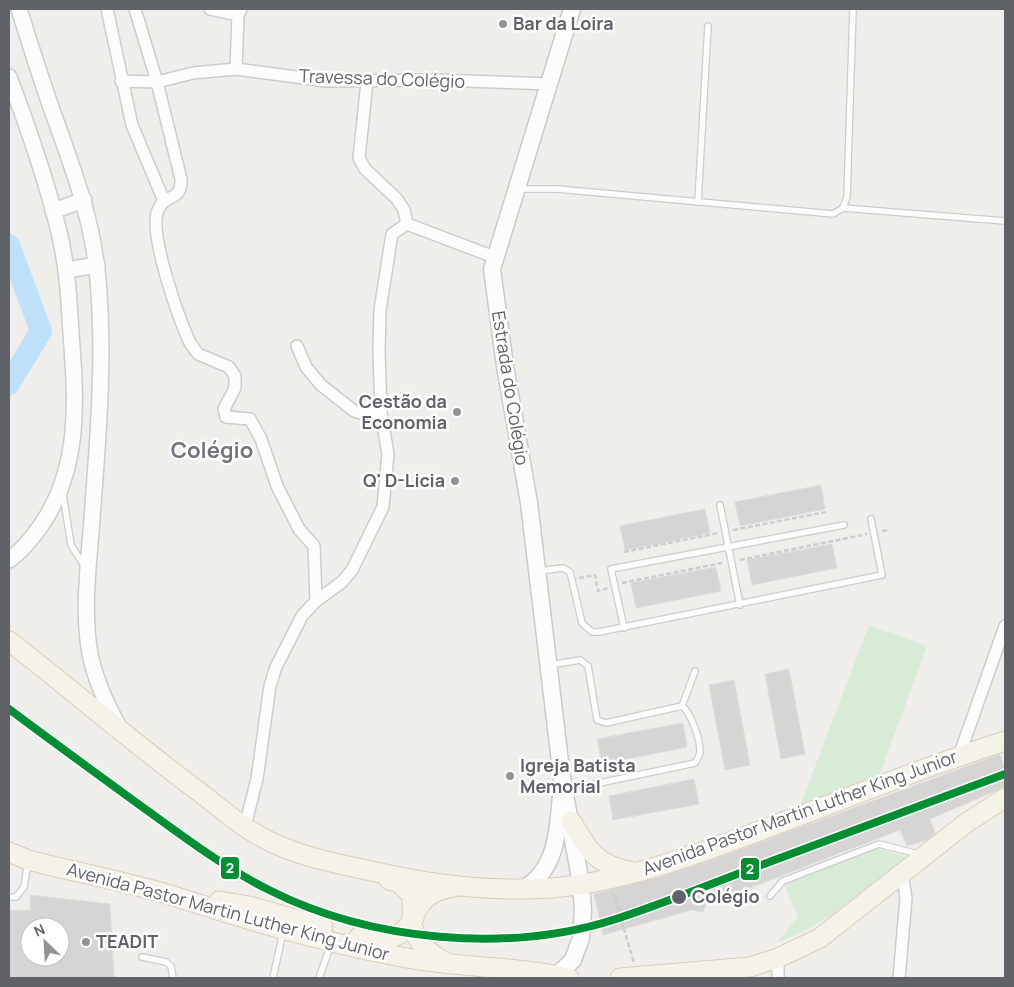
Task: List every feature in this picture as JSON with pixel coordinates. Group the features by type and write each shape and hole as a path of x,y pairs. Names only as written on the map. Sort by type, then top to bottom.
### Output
{"main road":[{"name":"Estrada do Colégio","path":"560,977 573,960 581,938 583,910 581,884 562,778 529,503 493,286 492,269 494,256 550,84 572,9"},
{"name":"Avenida Pastor Martin Luther King Junior","path":"9,641 120,728 166,768 245,826 280,846 351,866 404,878 458,886 523,889 581,884 634,872 707,850 1005,741"},
{"name":"Estrada do Colégio","path":"523,889 541,875 554,847 562,778"},
{"path":"629,978 750,967 778,958 820,938 966,823 1005,798"},
{"path":"571,821 595,857 605,865 634,872"},
{"name":"Avenida Pastor Martin Luther King Junior","path":"9,852 28,860 182,899 209,909 332,942 409,958 446,962 504,973 560,977"},
{"path":"351,866 399,882 405,887 411,894 414,932 425,948 434,956 446,962"},
{"path":"182,899 212,900 249,906 367,940 378,940 393,937 406,929 420,905 433,893 458,886"}],"street":[{"path":"19,9 37,68 84,200 94,240 101,334 100,407 88,571 87,628 90,655 107,705 120,728"},
{"path":"107,9 132,125 164,201"},
{"path":"135,9 157,82 182,188 178,194 164,201 158,209 156,218 159,252 183,329 190,343 198,354 229,367 235,376 235,388 224,409 226,417 250,419 260,438 277,486 299,529 314,546 316,601"},
{"path":"210,9 240,12 236,69"},
{"name":"Travessa do Colégio","path":"121,81 157,82 193,72 236,69 326,81 436,80 550,84"},
{"path":"9,77 33,139 53,210 66,270 76,397 75,430 70,457 61,487 50,513 35,534 9,560"},
{"path":"367,82 359,158 365,169 397,199 404,210 407,224"},
{"path":"53,210 84,200"},
{"path":"407,224 494,256"},
{"path":"245,826 257,779 270,686 276,667 302,616 316,601 342,582 352,570 384,507 388,454 381,413 380,310 389,243 392,234 407,224"},
{"path":"66,270 97,265"},
{"path":"297,346 306,367 321,385 354,411 364,414 381,413"},
{"path":"960,756 1005,626"},
{"path":"899,978 906,898 902,873"},
{"path":"778,958 778,978"}],"lane":[{"path":"843,208 847,197 853,9"},
{"path":"698,202 708,26"},
{"path":"515,189 557,189 832,214 843,208 1005,221"},
{"path":"61,487 71,545 88,571"},
{"path":"720,505 740,604"},
{"path":"538,572 563,568 570,572 582,623 592,632 599,632 882,575 871,519"},
{"path":"624,628 611,569 844,525"},
{"path":"550,666 580,660 588,666 598,720 606,722 682,706 689,711 692,720 700,751 696,763 585,786"},
{"path":"682,706 695,671"},
{"path":"770,896 783,881 879,844 923,856"},
{"path":"9,897 16,897 24,887 28,860"},
{"path":"273,978 283,930"},
{"path":"319,978 332,942"},
{"path":"142,956 166,962 171,966 173,978"}],"path":[{"path":"896,820 918,813 925,804"},
{"path":"612,890 618,910 629,978"},
{"path":"618,910 641,904"}],"green space":[{"path":"869,625 927,646 877,782 800,806"},
{"path":"877,848 906,857 829,916 796,935 778,942 798,917 785,887 789,883"}],"building":[{"path":"821,485 825,509 740,526 735,502"},
{"path":"705,509 710,533 625,550 620,526"},
{"path":"832,544 837,568 752,585 747,560"},
{"path":"716,567 721,591 636,608 631,583"},
{"path":"789,669 805,754 781,759 765,674"},
{"path":"734,680 750,765 725,770 709,685"},
{"path":"683,723 687,747 602,764 597,739"},
{"path":"1000,754 1005,769 1005,787 930,819 935,833 927,840 907,846 900,830 706,905 703,912 692,910 603,935 594,894 661,877 715,859"},
{"path":"694,779 699,804 613,820 609,796"},
{"name":"TEADIT","path":"30,895 110,904 114,978 9,978 9,911 31,910"}],"waterway":[{"path":"9,245 41,331 9,384"}],"transit line":[{"name":"2","path":"9,709 204,851 269,890 308,907 351,921 395,931 440,937 485,939 530,936 574,930 616,919 1005,774"}],"place":[{"name":"Bar da Loira","path":"503,24"},
{"name":"Cestão da Economia","path":"457,412"},
{"name":"Q' D-Licia","path":"455,481"},
{"name":"Igreja Batista Memorial","path":"510,776"},
{"name":"Colégio","path":"679,897"},
{"name":"TEADIT","path":"86,942"}],"district":[{"name":"Colégio","path":"212,450"}]}
